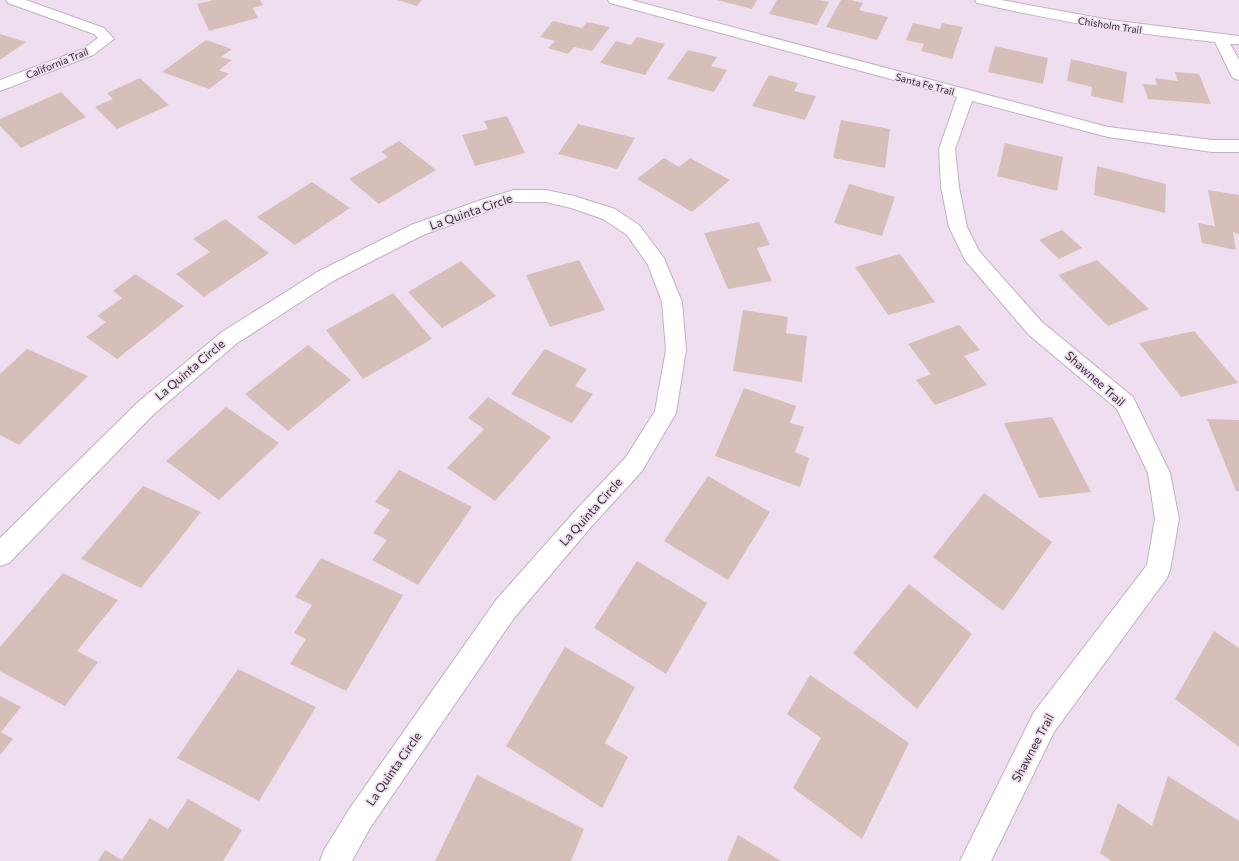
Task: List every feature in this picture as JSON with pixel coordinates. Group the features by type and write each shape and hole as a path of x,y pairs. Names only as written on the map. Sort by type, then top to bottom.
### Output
{"street":[{"name":"California Trail","path":"0,86 88,52 107,39 99,30 13,0"},
{"name":"Santa Fe Trail","path":"615,0 1108,132 1212,146 1239,146"},
{"name":"Chisholm Trail","path":"982,0 1053,16 1167,33 1239,40"},
{"path":"1220,38 1239,75"},
{"name":"Shawnee Trail","path":"966,95 947,149 950,187 958,227 972,255 1035,328 1125,403 1159,473 1167,519 1158,570 1044,722 975,861"},
{"name":"La Quinta Circle","path":"0,555 146,408 229,338 326,276 417,230 487,204 514,196 546,196 574,202 609,214 633,230 657,262 672,302 676,350 665,413 634,464 583,519 506,609 360,818 335,861"}],"building":[{"path":"213,0 260,0 263,5 253,8 258,18 209,31 197,4"},
{"path":"397,0 422,0 417,6"},
{"path":"717,0 757,0 752,9"},
{"path":"777,0 819,0 829,2 817,25 769,14"},
{"path":"841,0 851,0 863,3 859,10 888,17 877,40 826,27"},
{"path":"553,21 582,28 587,22 610,27 592,51 574,47 568,54 548,48 555,41 540,37"},
{"path":"913,23 940,29 942,23 963,27 952,59 921,51 924,44 906,40"},
{"path":"0,34 26,42 0,60"},
{"path":"637,37 665,44 645,75 600,63 616,41 631,45"},
{"path":"206,40 232,49 221,57 232,60 219,70 229,74 209,89 162,72"},
{"path":"995,46 1048,58 1043,84 988,72"},
{"path":"688,50 717,57 711,66 727,70 714,92 667,79"},
{"path":"1071,59 1127,72 1123,103 1091,96 1092,87 1067,81"},
{"path":"1175,72 1199,74 1211,104 1148,99 1143,84 1157,85 1155,78 1178,81"},
{"path":"769,75 798,83 794,91 816,96 805,120 752,106"},
{"path":"140,78 169,105 117,129 95,107 113,99 107,93"},
{"path":"61,92 86,117 21,148 0,126 0,119"},
{"path":"507,116 525,153 475,166 462,135 488,129 484,121"},
{"path":"841,120 890,129 885,168 833,158"},
{"path":"578,124 635,138 617,169 558,154"},
{"path":"399,141 436,170 379,204 349,179 388,157 381,152"},
{"path":"1005,143 1063,157 1057,191 997,176"},
{"path":"664,158 679,167 690,158 730,180 692,212 637,179"},
{"path":"1097,166 1166,184 1165,213 1094,195"},
{"path":"312,182 350,208 295,245 257,217"},
{"path":"849,184 895,197 882,236 834,223"},
{"path":"1208,190 1239,195 1239,234 1233,232 1236,250 1202,243 1198,223 1215,226"},
{"path":"225,219 269,253 204,297 176,274 210,252 193,239"},
{"path":"759,222 770,245 757,248 772,281 728,289 704,233"},
{"path":"1062,230 1082,248 1059,259 1039,240"},
{"path":"900,254 935,302 888,315 855,267"},
{"path":"579,260 605,310 550,327 526,275"},
{"path":"1097,260 1149,309 1108,326 1058,275"},
{"path":"461,261 496,296 442,328 408,292"},
{"path":"135,274 184,306 117,359 86,337 106,322 97,316 122,298 113,291"},
{"path":"393,293 432,339 363,379 326,330"},
{"path":"743,310 788,317 786,333 807,336 802,382 733,371"},
{"path":"959,325 980,350 964,356 987,385 935,405 916,380 931,374 908,344"},
{"path":"1194,331 1238,383 1181,397 1139,343"},
{"path":"308,345 351,380 288,431 245,394"},
{"path":"27,349 88,376 19,445 0,435 0,374"},
{"path":"545,349 587,369 575,386 593,394 572,423 511,394"},
{"path":"744,388 796,406 790,423 804,427 795,452 809,458 800,487 715,456"},
{"path":"488,397 551,437 495,501 447,468 484,429 468,418"},
{"path":"226,407 279,443 219,500 166,461"},
{"path":"1052,417 1091,492 1039,498 1004,423"},
{"path":"1207,419 1239,420 1239,491 1236,491"},
{"path":"399,470 472,507 418,585 372,560 387,540 373,533 390,510 375,502"},
{"path":"708,476 770,512 728,580 664,541"},
{"path":"143,486 201,512 141,588 81,559"},
{"path":"984,493 1052,542 1003,611 933,557"},
{"path":"321,558 403,595 346,691 290,664 306,639 294,633 312,605 295,597"},
{"path":"637,561 707,603 666,674 594,628"},
{"path":"63,573 118,600 77,651 98,662 65,706 0,671 0,647"},
{"path":"909,584 972,634 917,709 853,653"},
{"path":"1214,631 1239,648 1239,747 1175,699"},
{"path":"565,647 635,687 605,743 628,757 602,808 506,746"},
{"path":"238,669 316,707 259,801 177,758"},
{"path":"810,675 909,743 862,839 793,788 821,738 787,714"},
{"path":"0,696 21,707 1,732 13,739 0,755"},
{"path":"477,775 584,829 571,861 435,861"},
{"path":"1168,776 1239,821 1239,861 1111,861 1100,853 1118,803 1152,826"},
{"path":"188,799 242,830 223,861 98,861 105,850 122,860 150,818 168,829"},
{"path":"738,835 781,861 727,861"}]}
